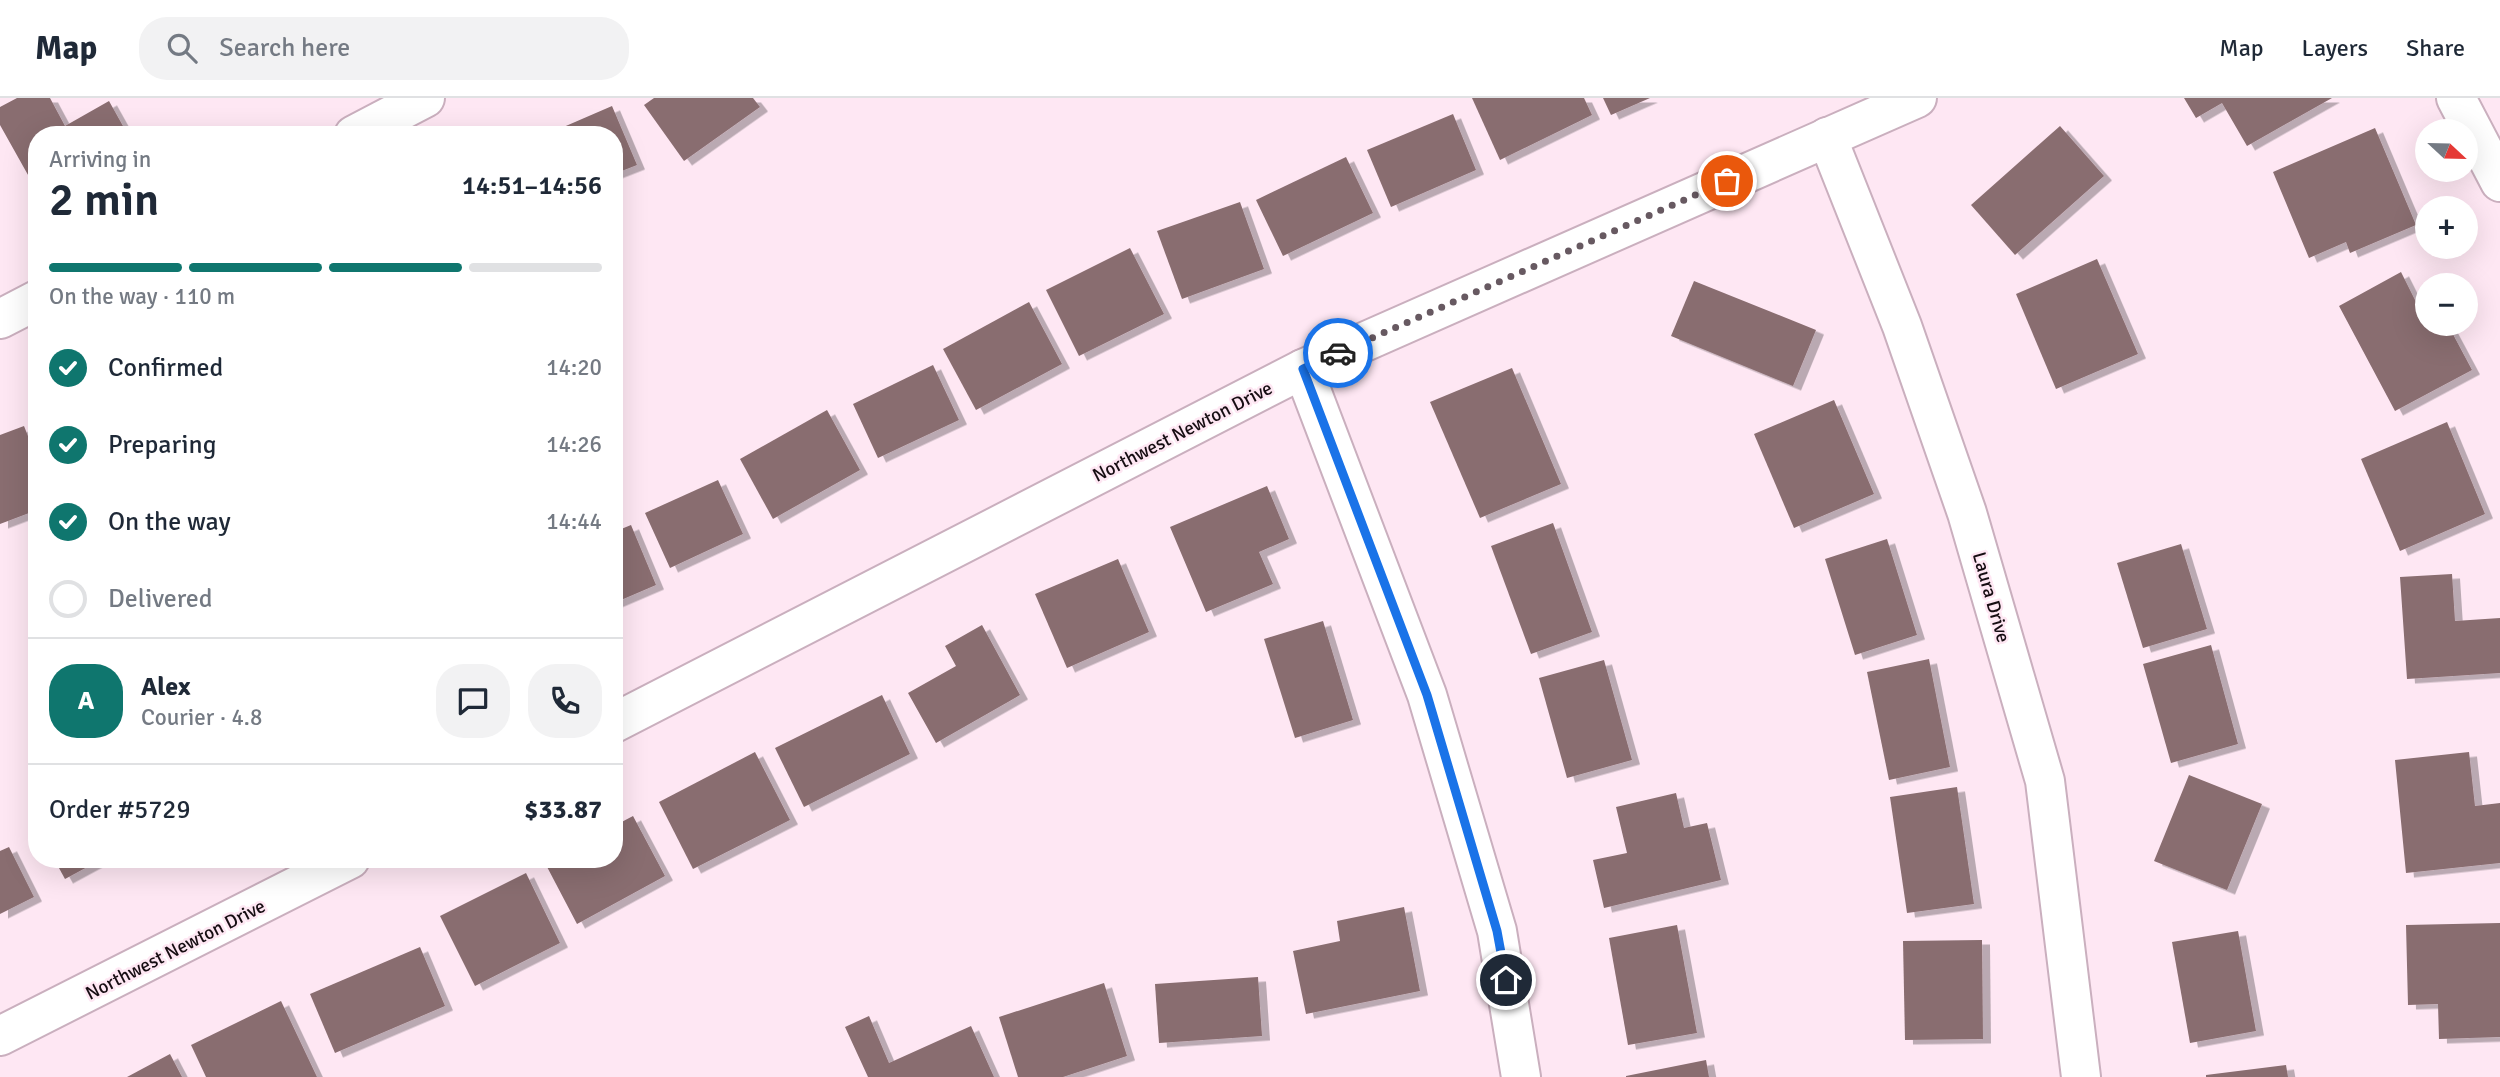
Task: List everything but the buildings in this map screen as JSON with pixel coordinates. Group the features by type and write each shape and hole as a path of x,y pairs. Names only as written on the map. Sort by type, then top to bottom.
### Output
{"street":[{"path":"371,126 425,98"},
{"name":"Northwest Newton Drive","path":"623,718 1303,369 1917,98"},
{"path":"2456,98 2500,182"},
{"name":"Laura Drive","path":"1827,137 1902,326 1968,513 2045,781 2081,1077"},
{"path":"0,319 28,305"},
{"path":"1303,369 1427,695 1497,931 1521,1077"},
{"name":"Northwest Newton Drive","path":"0,1036 332,868"}],"way so far":[{"path":"1338,353 1727,181"}],"route":[{"path":"1338,353 1303,369 1427,695 1497,931 1506,980"}]}
